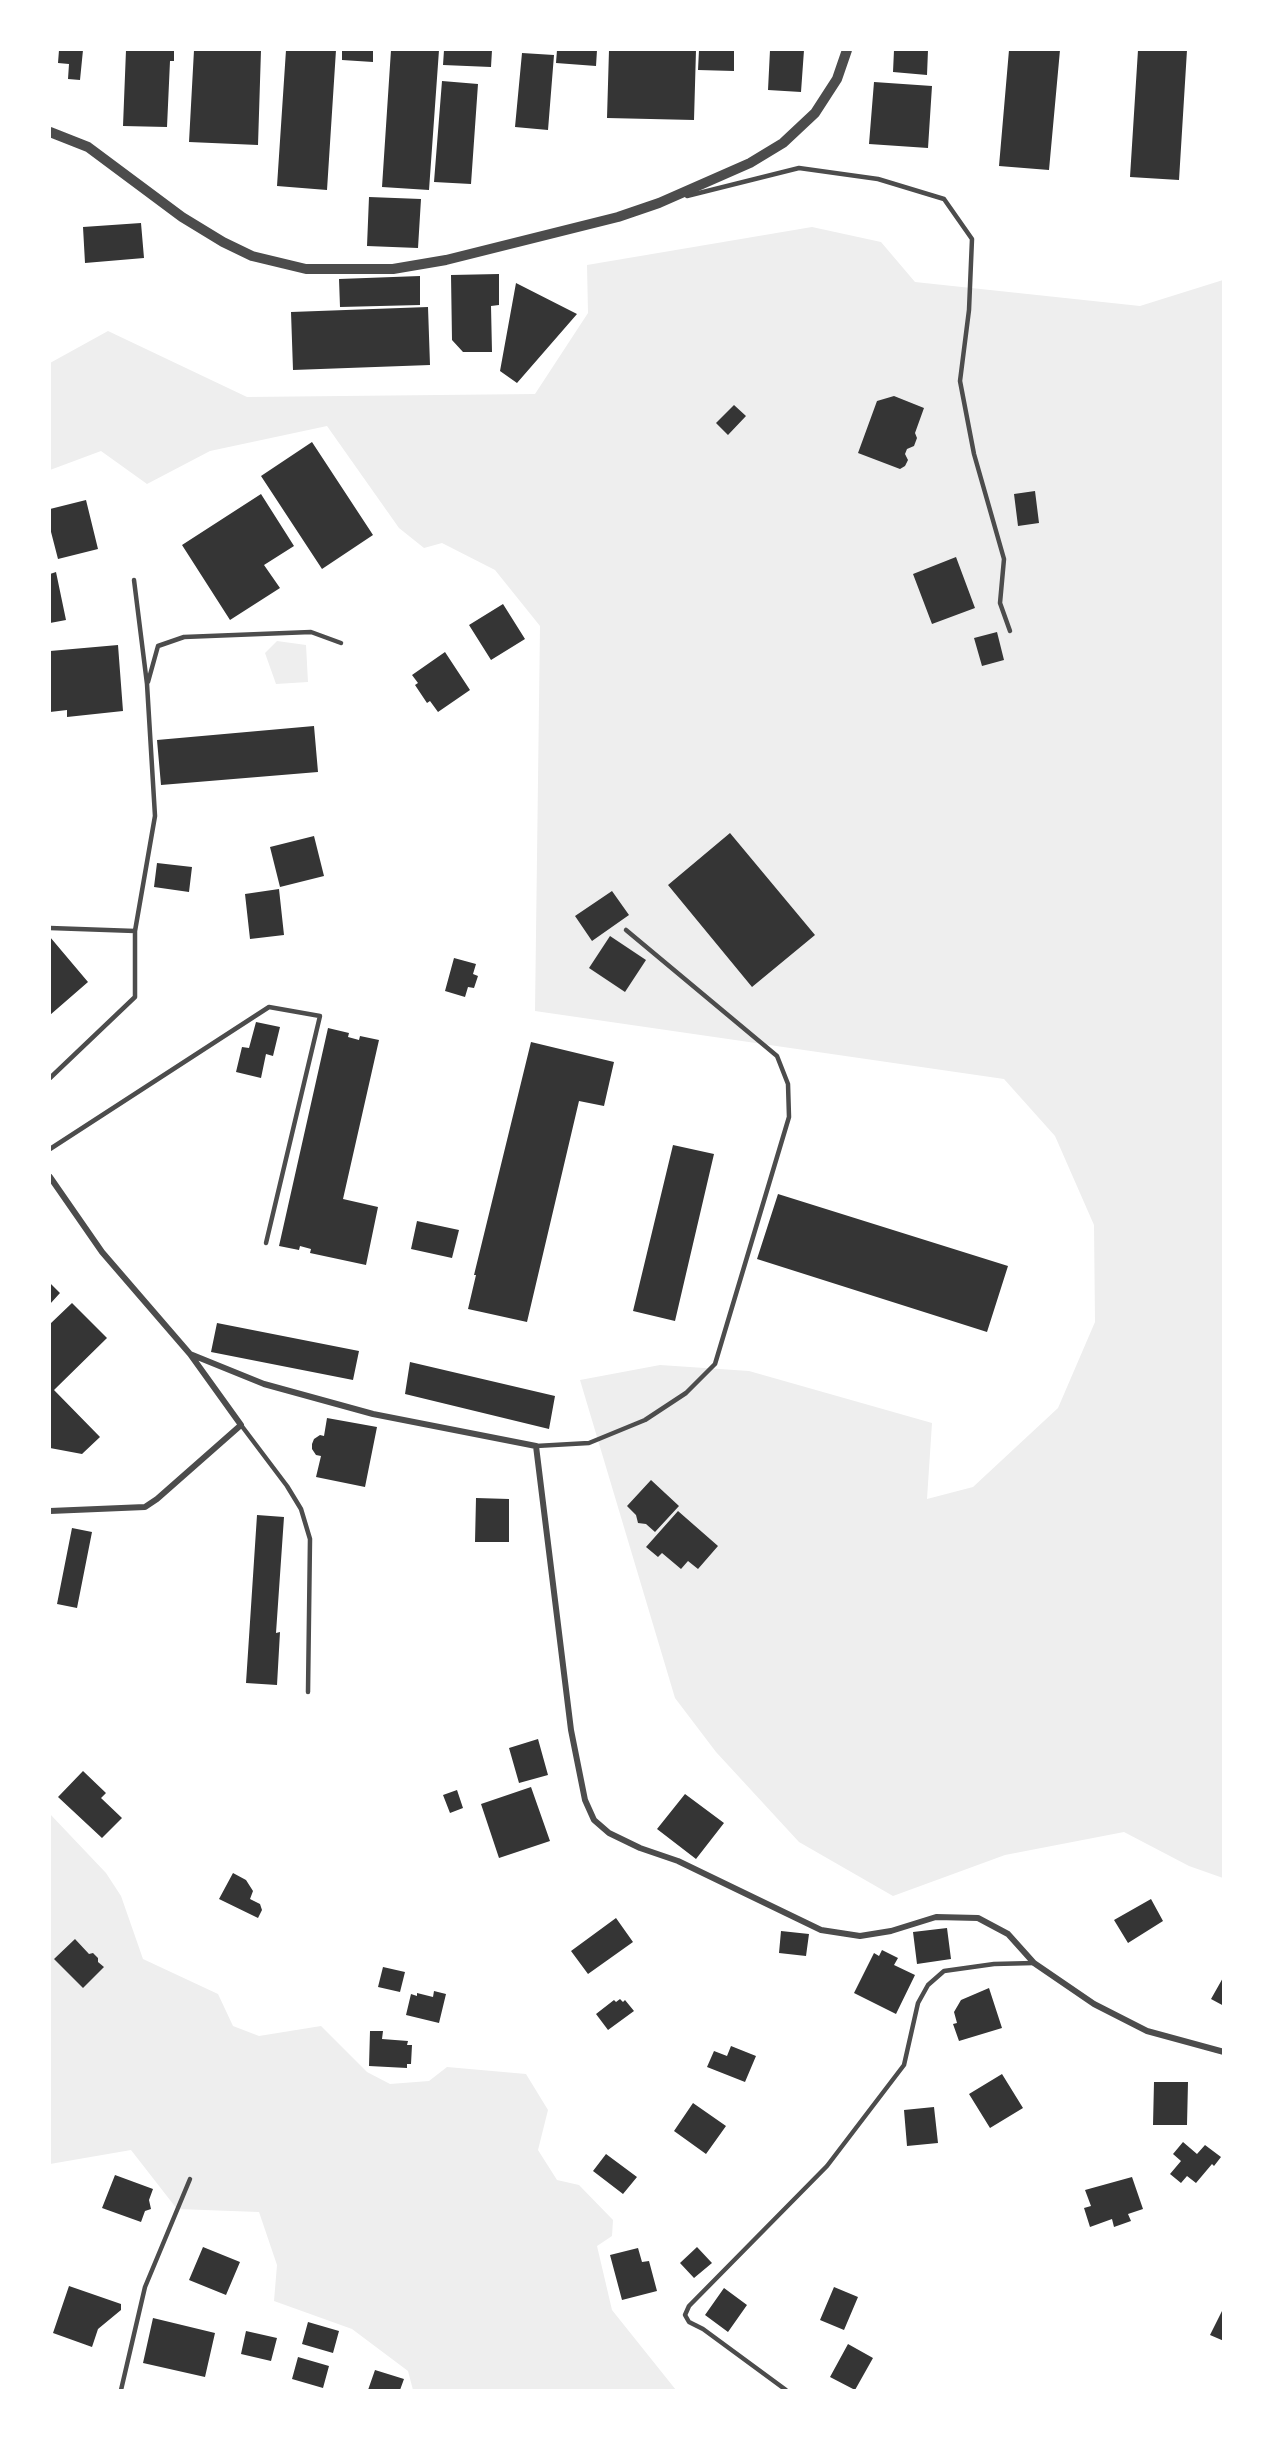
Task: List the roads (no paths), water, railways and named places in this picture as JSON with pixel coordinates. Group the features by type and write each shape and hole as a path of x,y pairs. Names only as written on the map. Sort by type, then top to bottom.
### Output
{"street":[{"path":"50,132 88,147 182,217 223,242 252,256 306,269 393,269 446,260 618,217 658,203 750,163 783,143 815,113 837,80 847,50"},
{"path":"50,1178 102,1252 190,1354 241,1425 145,1507 50,1511"},
{"path":"190,1354 264,1384 373,1414 536,1446 571,1730 585,1800 594,1820 609,1833 640,1848 678,1861 821,1930 860,1936 891,1931 936,1917 978,1918 1008,1934 1034,1963 1094,2004 1147,2031 1224,2052"}],"lane":[{"path":"658,203 799,168 878,179 944,199 972,239 969,310 960,381 974,454 1004,559 1000,603 1010,632"},
{"path":"50,1078 135,997 135,931 155,816 147,684 134,580"},
{"path":"147,684 158,646 184,637 311,632 341,643"},
{"path":"50,927 135,931"},
{"path":"536,1446 589,1443 645,1420 686,1393 715,1364 789,1117 788,1084 777,1056 626,930"},
{"path":"50,1149 269,1007 320,1016 266,1243"},
{"path":"241,1425 288,1486 301,1509 310,1539 308,1692"},
{"path":"786,2391 703,2329 689,2322 685,2315 689,2306 827,2166 904,2065 918,2003 927,1986 944,1971 994,1964 1034,1963"},
{"path":"121,2391 145,2287 190,2179"}]}
